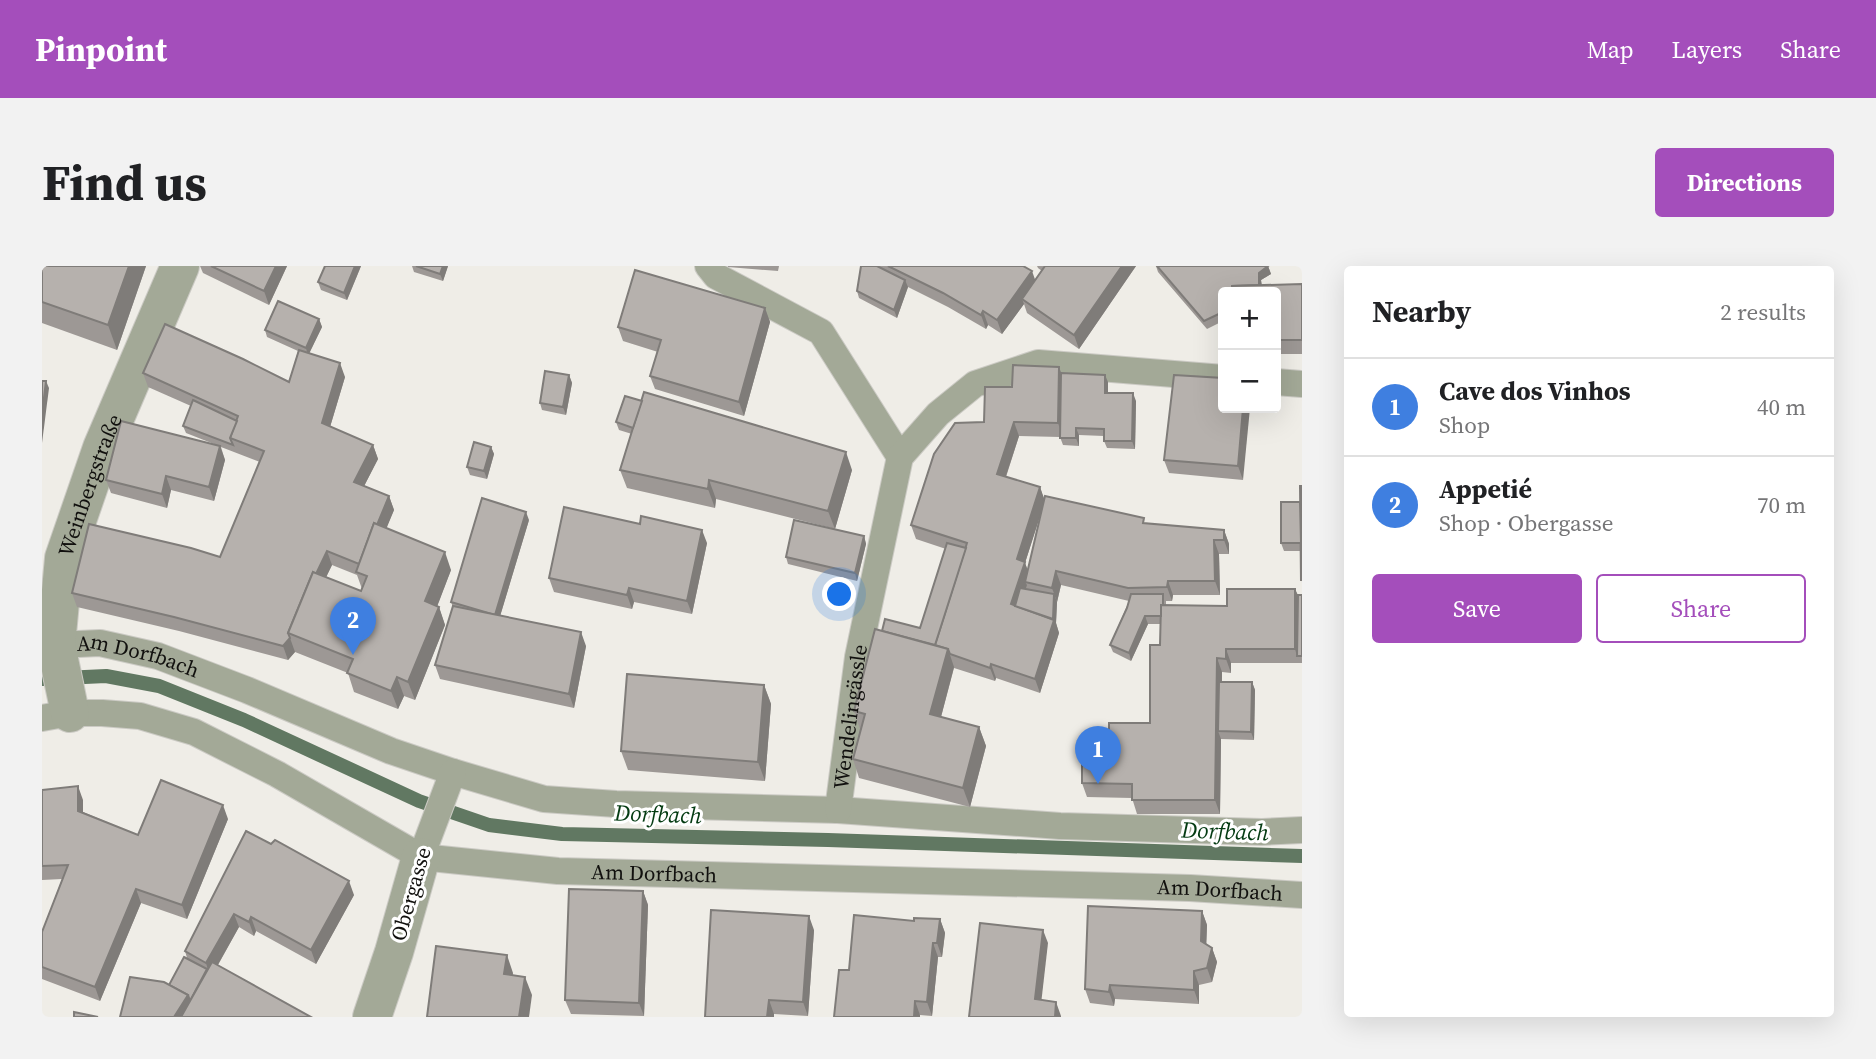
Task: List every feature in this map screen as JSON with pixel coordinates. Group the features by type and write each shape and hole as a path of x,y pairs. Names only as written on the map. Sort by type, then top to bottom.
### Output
{"street":[{"name":"Weinbergstraße","path":"56,680 64,558 102,447 180,266"},
{"name":"Obergasse","path":"372,1017 424,848"}],"lane":[{"path":"708,266 716,276 821,332 900,457"},
{"name":"Wendelingässle","path":"838,810 858,657 900,457 938,414 975,384 1038,363 1218,378"},
{"path":"1281,382 1302,384"},
{"name":"Am Dorfbach","path":"1302,830 1262,832 1060,827 838,810 616,804 544,799 450,779 247,690 158,656 100,643 56,680 102,713 140,716 194,732 424,848 558,871 1190,888 1302,895"},
{"name":"Obergasse","path":"424,848 450,779"}],"building":[{"path":"42,266 129,266 108,325 42,302"},
{"path":"211,266 276,266 264,291"},
{"path":"325,266 355,266 344,293 318,282"},
{"path":"416,266 443,266 440,274"},
{"path":"861,266 877,266 905,280 894,310 857,291"},
{"path":"888,266 1023,266 1032,271 997,320 983,311 981,315"},
{"path":"1045,266 1122,266 1074,335 1022,299"},
{"path":"1157,266 1268,266 1259,273 1259,285 1218,287 1218,314 1204,321"},
{"path":"635,270 765,308 739,402 650,376 661,340 618,327"},
{"path":"1302,284 1302,340 1281,340 1281,287 1232,286"},
{"path":"278,301 319,319 306,348 265,330"},
{"path":"165,324 289,382 299,350 340,363 322,423 373,445 354,482 389,496 377,525 374,523 359,564 327,551 316,574 313,572 288,633 290,638 283,646 72,593 89,524 220,557 264,451 230,438 238,416 143,373"},
{"path":"1013,365 1059,367 1058,423 1014,422 997,474 1040,487 1017,559 1025,562 1011,604 1054,620 1035,679 991,664 990,668 950,654 948,649 935,645 967,543 911,525 934,454 955,423 984,422 985,387 1012,387"},
{"path":"545,371 569,375 563,407 540,403"},
{"path":"1061,373 1105,375 1105,393 1133,393 1132,441 1104,441 1104,429 1076,428 1076,438 1060,438"},
{"path":"1174,375 1218,378 1218,413 1243,413 1238,466 1164,460"},
{"path":"42,381 46,381 42,414"},
{"path":"644,392 846,452 828,511 709,480 708,489 620,470"},
{"path":"625,396 642,401 633,428 616,422"},
{"path":"193,400 237,421 230,438 233,445 183,426"},
{"path":"121,421 220,446 209,487 166,476 162,494 106,480"},
{"path":"474,442 491,447 484,471 467,467"},
{"path":"1302,486 1302,580 1301,580"},
{"path":"1045,496 1144,518 1143,523 1224,530 1224,540 1214,540 1215,581 1168,581 1167,587 1128,588 1056,571 1052,588 1025,582"},
{"path":"482,498 526,512 495,615 451,602"},
{"path":"1281,502 1300,502 1301,543 1281,543"},
{"path":"564,507 640,524 641,516 702,530 687,601 629,588 627,595 549,578"},
{"path":"794,520 864,536 855,573 786,557"},
{"path":"374,523 445,552 425,601 439,607 408,682 397,677 391,691 347,673 353,659 288,633 313,572 361,591 367,576 356,572"},
{"path":"947,543 966,548 935,645 882,631 885,619 920,628"},
{"path":"1020,588 1054,594 1053,619 1015,606"},
{"path":"1227,589 1295,589 1295,649 1226,649 1226,659 1217,658 1215,800 1132,800 1132,784 1082,783 1082,757 1109,757 1109,723 1150,723 1150,645 1160,645 1161,605 1227,606"},
{"path":"1131,594 1163,594 1163,605 1161,616 1145,616 1129,653 1110,645"},
{"path":"1298,595 1302,595 1302,656 1297,656"},
{"path":"453,606 581,632 569,694 435,665"},
{"path":"875,629 948,649 930,714 979,727 963,788 853,759 865,714 854,711"},
{"path":"627,674 764,685 758,762 621,751"},
{"path":"1219,682 1252,682 1251,732 1218,731"},
{"path":"161,780 223,805 182,905 136,889 95,987 42,967 42,932 68,865 42,866 42,790 78,786 78,811 138,835"},
{"path":"246,831 271,844 275,840 349,881 311,950 251,917 249,922 234,914 206,963 185,951"},
{"path":"569,889 643,891 639,1003 565,1000"},
{"path":"1088,906 1202,911 1201,941 1212,948 1207,968 1194,971 1194,990 1110,985 1109,992 1085,989"},
{"path":"711,910 809,916 803,1002 769,1000 767,1017 705,1017"},
{"path":"854,915 914,921 914,918 940,919 937,943 933,943 927,1002 915,1001 914,1017 834,1017 839,970 849,970"},
{"path":"980,923 1043,930 1035,999 1056,1002 1055,1017 969,1017"},
{"path":"436,946 507,955 504,974 525,977 519,1017 427,1017"},
{"path":"184,957 207,969 190,1001 188,995 169,985"},
{"path":"212,962 311,1017 181,1017"},
{"path":"130,977 164,982 188,995 174,1017 120,1017"},
{"path":"74,1012 98,1017 74,1017"}],"waterway":[{"name":"Dorfbach","path":"42,679 106,676 159,686 244,720 419,801 489,825 562,834 1302,856"}],"place":[{"name":"Appetié","path":"353,655"},
{"name":"Cave dos Vinhos","path":"1098,784"}]}
